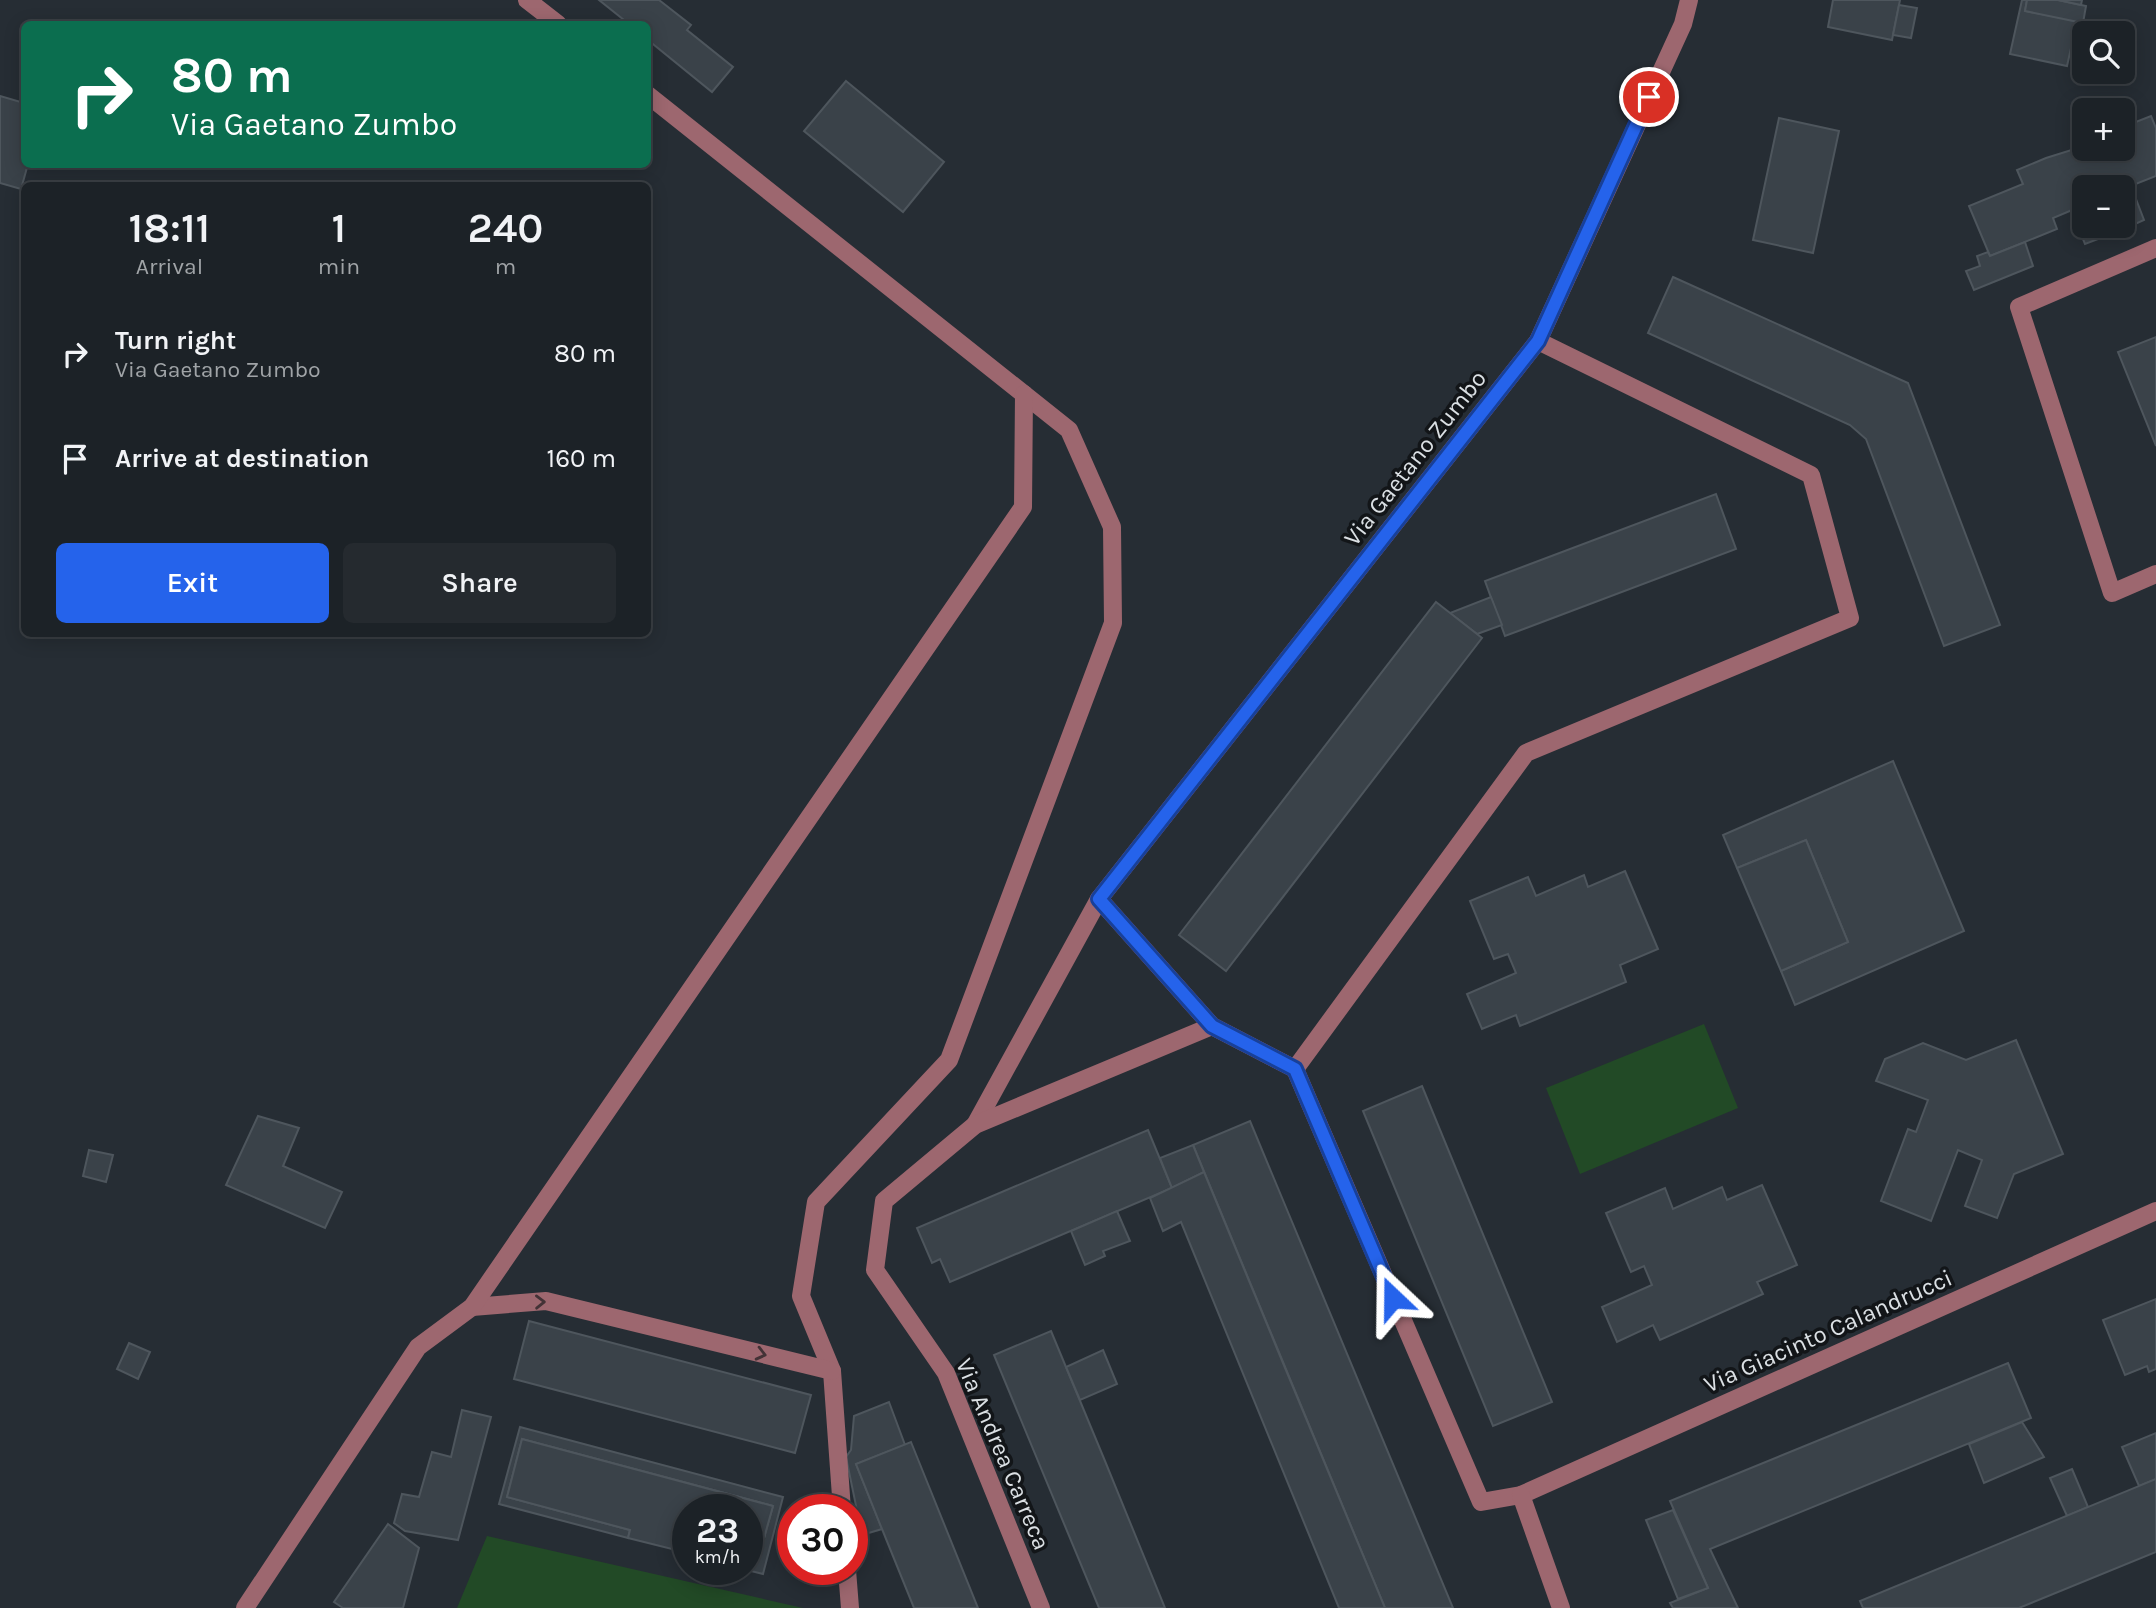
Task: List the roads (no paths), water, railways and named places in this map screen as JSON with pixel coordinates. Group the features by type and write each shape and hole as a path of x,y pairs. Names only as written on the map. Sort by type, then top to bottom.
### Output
{"street":[{"path":"527,0 554,21"},
{"name":"Via Gaetano Zumbo","path":"975,1125 1099,899 1538,341 1683,24 1689,0"},
{"path":"651,97 1069,430 1112,527 1113,623 949,1060 816,1202 801,1297 832,1371 841,1494"},
{"path":"2156,248 2019,307 2112,593 2156,574"},
{"path":"1099,899 1212,1026 1295,1069 1526,753 1850,618 1811,475 1538,341"},
{"path":"245,1608 418,1347 472,1307 1023,507 1024,394"},
{"path":"975,1125 1212,1026"},
{"name":"Via Giacinto Calandrucci","path":"1295,1069 1480,1502 1521,1495 2156,1211"},
{"name":"Via Andrea Carreca","path":"975,1125 884,1201 875,1270 946,1373 1041,1608"},
{"path":"472,1307 546,1301 832,1371"},
{"path":"1521,1495 1561,1608"},
{"path":"848,1585 850,1608"}]}
